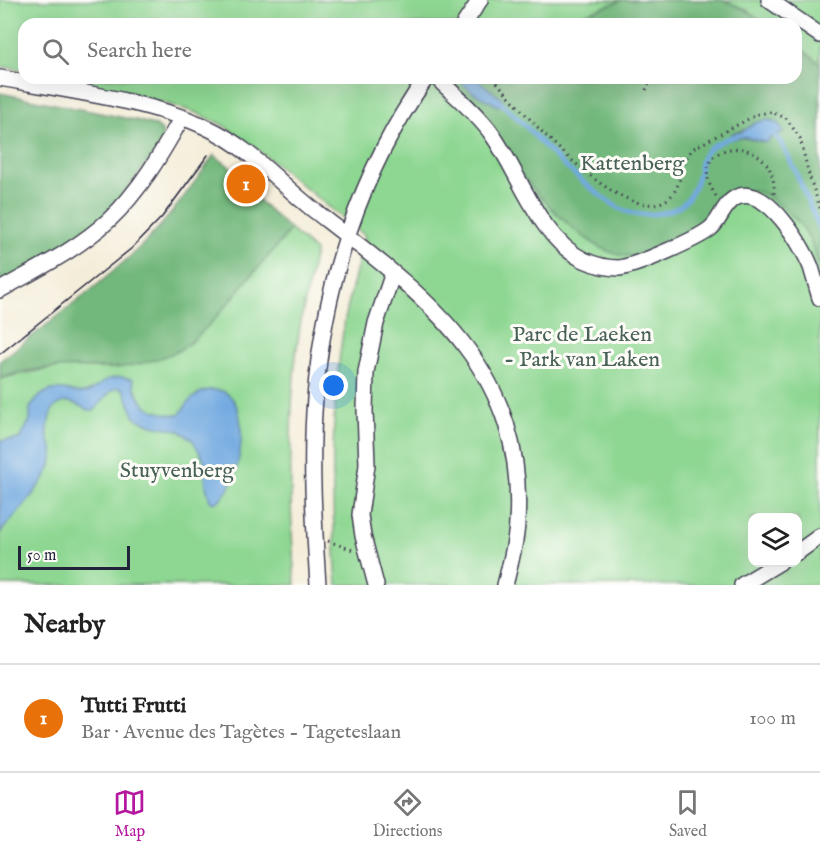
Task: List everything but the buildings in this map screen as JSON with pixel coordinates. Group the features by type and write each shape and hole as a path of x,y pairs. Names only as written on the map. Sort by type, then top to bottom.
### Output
{"street":[{"path":"468,18 480,0"},
{"path":"769,0 795,18"},
{"path":"802,23 820,35"},
{"path":"0,78 18,81"},
{"path":"31,84 104,98 182,117 207,127 240,146 308,206 420,296 458,336 489,380 510,432 514,454 517,523 505,585"},
{"path":"318,585 315,539 314,421 317,376 325,322 346,235 378,156 422,84"},
{"path":"443,84 489,130 551,231 563,245 583,259 610,268 635,264 711,228 729,202 738,197 748,196 766,203 795,238 810,265 820,298"},
{"path":"0,290 86,238 110,219 156,161 182,117"},
{"path":"376,585 360,515 367,465 366,372 376,323 393,273"},
{"path":"802,549 820,536"},
{"path":"742,585 772,567"}],"path":[{"path":"498,84 529,120 578,165 617,194 650,203 666,200 672,194 688,154 694,148 758,114 775,113 786,118 800,138 820,208"},
{"path":"646,90 648,84"},
{"path":"707,179 709,162 716,154 726,149 747,150 762,157 772,171 775,182 774,211"},
{"path":"315,539 341,544 370,560"}],"green space":[{"name":"Parc de Laeken - Park van Laken","path":"0,0 820,0 820,585 337,585 333,487 336,390 344,325 365,236 252,145 221,124 194,112 151,99 87,84 802,84 802,18 18,18 18,69 0,66"},
{"path":"623,0 724,0 758,18 573,18"},
{"name":"Kattenberg","path":"802,50 820,63 820,270 811,242 803,228 775,201 753,190 722,202 708,221 701,226 654,250 640,255 616,254 589,241 561,218 534,189 452,84 802,84","holes":["772,120 775,134 767,142 738,137 734,132"]},
{"path":"0,93 140,121 156,126 162,131 163,139 159,148 102,221 0,286"},
{"path":"214,155 237,172 234,178 290,229 212,322 187,345 172,354 152,361 113,368 41,369 0,379 0,361 89,292 150,238"},
{"name":"Stuyvenberg","path":"290,229 315,251 298,336 291,419 290,475 295,585 0,585 0,379 59,367 116,368 176,352 187,345 208,324"}],"water":[{"path":"463,84 483,84 502,99 503,103 498,106"},
{"path":"766,120 781,127 783,133 775,134 767,142 744,137 733,139 731,134 742,132 755,123"},
{"path":"121,377 133,379 135,389 143,402 154,411 162,413 179,415 192,399 204,391 216,390 229,395 237,407 241,424 241,444 232,481 224,495 214,503 210,501 204,460 192,439 178,430 152,425 135,418 124,390 119,387 110,392 94,411 71,402 61,403 53,409 48,430 48,440 52,449 51,465 35,491 0,533 0,441 20,439 30,420 30,408 44,393 60,390 86,393 105,381"}],"waterway":[{"path":"498,101 521,121 560,162 605,199 629,213 652,214 683,204 695,187 701,160 705,154 721,141 738,135"},
{"path":"771,131 780,141 795,170 820,230"}],"tram line":[{"path":"0,354 132,248 162,217 208,155"}],"place":[{"name":"Tutti Frutti","path":"246,184"}]}
